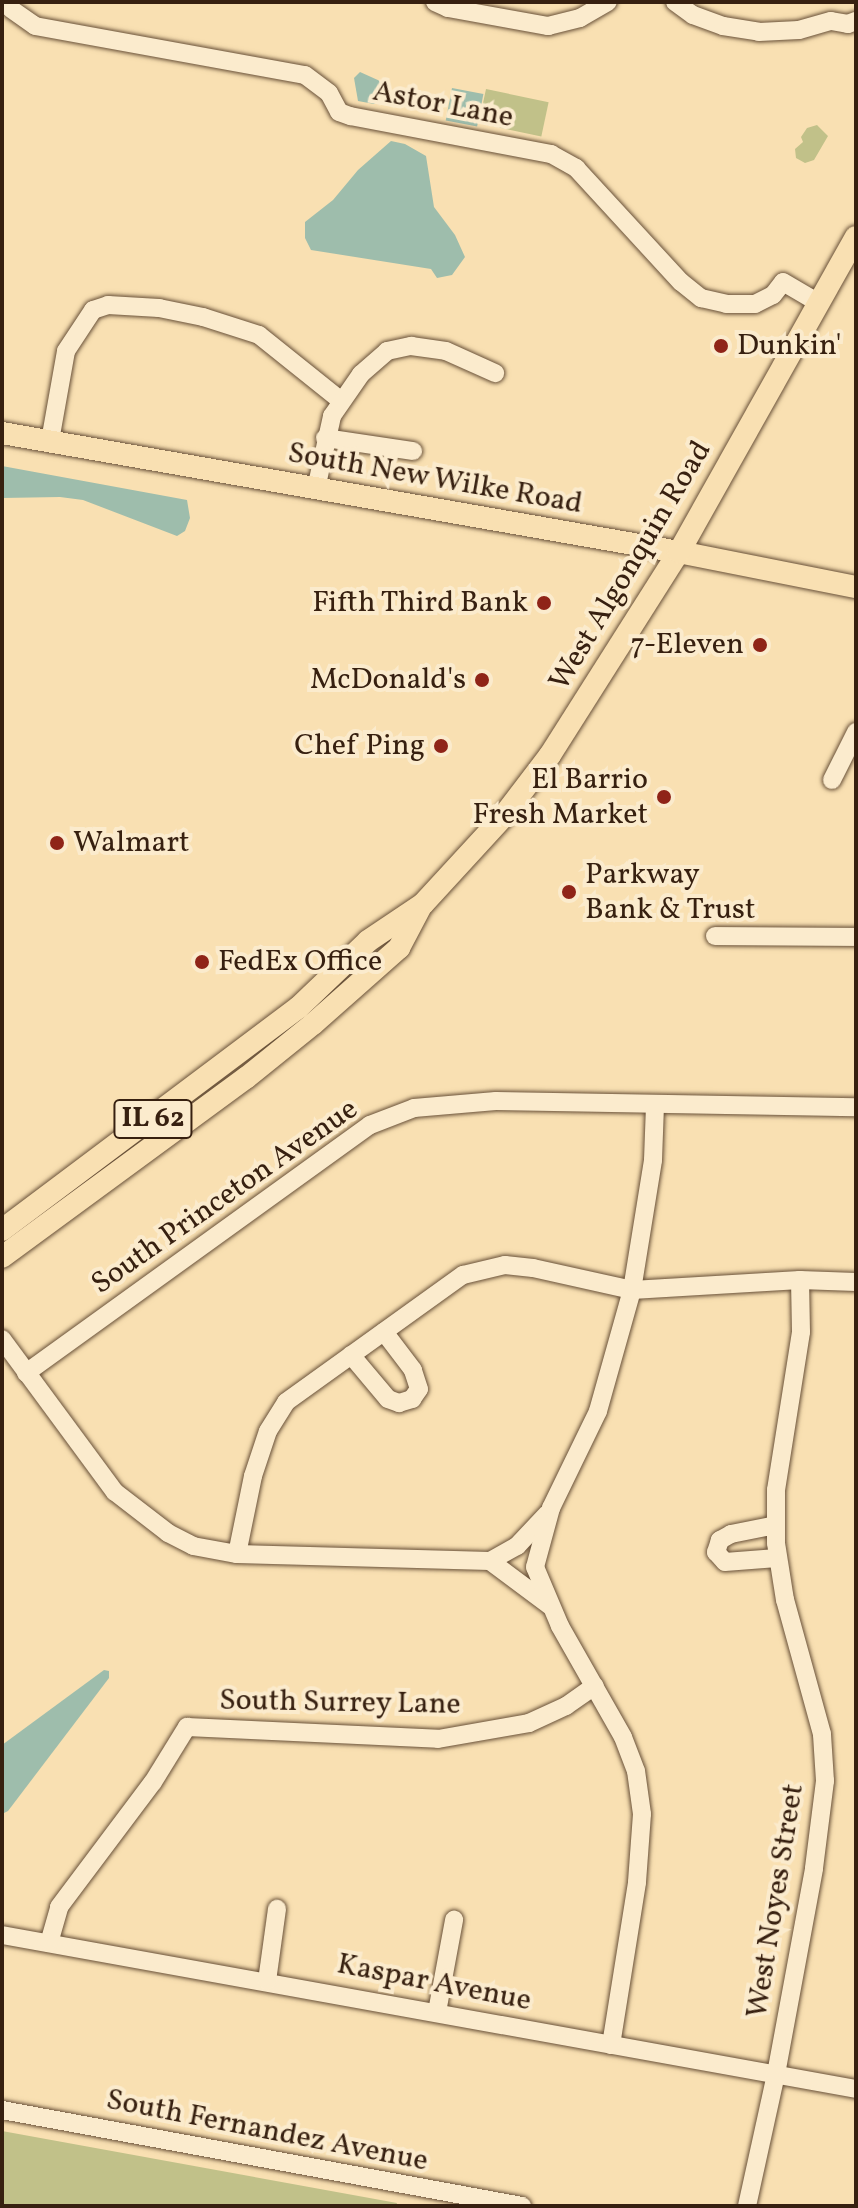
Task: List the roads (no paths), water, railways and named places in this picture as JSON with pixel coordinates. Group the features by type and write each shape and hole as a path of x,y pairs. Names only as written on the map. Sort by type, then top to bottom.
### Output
{"main road":[{"name":"West Algonquin Road","path":"2,1230 298,1008 368,941 423,904 502,818 550,755 679,552 856,237"},
{"name":"South New Wilke Road","path":"2,433 679,552 856,587"},
{"name":"West Algonquin Road","path":"2,1257 246,1078 313,1024 399,948 423,904"}],"street":[{"path":"444,4 548,26 580,18 608,2"},
{"path":"675,2 693,15 723,26 759,32 799,30 830,12 848,24 856,21"},
{"name":"Astor Lane","path":"10,10 35,26 305,75 329,93 339,112 350,116 551,154 576,168 681,282 701,298 726,304 755,304 773,295 783,282 819,303"},
{"path":"50,441 66,351 93,310 108,305 188,314 259,335 340,400"},
{"path":"316,489 325,438 340,400 361,374 387,351 411,346 446,351 495,373"},
{"path":"325,438 413,451"},
{"path":"832,780 856,732"},
{"path":"715,936 856,937"},
{"name":"South Princeton Avenue","path":"26,1373 370,1125 414,1108 496,1101 856,1107"},
{"path":"611,2045 637,1882 642,1814 636,1771 623,1737 551,1607 535,1567 550,1511 598,1411 632,1290 653,1160 655,1105"},
{"path":"237,1554 253,1476 268,1431 286,1402 463,1275 505,1265 533,1268 632,1290 800,1280 856,1282"},
{"name":"West Noyes Street","path":"747,2206 776,2074 814,1868 825,1781 822,1734 785,1600 777,1558 776,1490 801,1332 800,1280"},
{"path":"351,1355 388,1399 399,1403 412,1399 419,1389 413,1370 384,1332"},
{"path":"2,1339 115,1492 168,1533 193,1546 237,1554 490,1561 517,1546 550,1511"},
{"path":"776,1525 731,1534 720,1540 716,1552 725,1562 777,1558"},
{"path":"490,1561 551,1607"},
{"name":"South Surrey Lane","path":"49,1943 59,1907 153,1782 187,1727 438,1739 529,1723 566,1706 595,1686"},
{"path":"267,1981 277,1909"},
{"path":"437,2012 454,1920"},
{"name":"Kaspar Avenue","path":"2,1935 856,2089"},
{"name":"South Fernandez Avenue","path":"2,2110 490,2203 522,2206"}],"place":[{"name":"Dunkin'","path":"721,346"},
{"name":"Fifth Third Bank","path":"544,603"},
{"name":"7-Eleven","path":"760,645"},
{"name":"McDonald's","path":"482,680"},
{"name":"Chef Ping","path":"441,746"},
{"name":"El Barrio Fresh Market","path":"664,797"},
{"name":"Walmart","path":"57,843"},
{"name":"Parkway Bank & Trust","path":"569,892"},
{"name":"FedEx Office","path":"202,962"}]}
